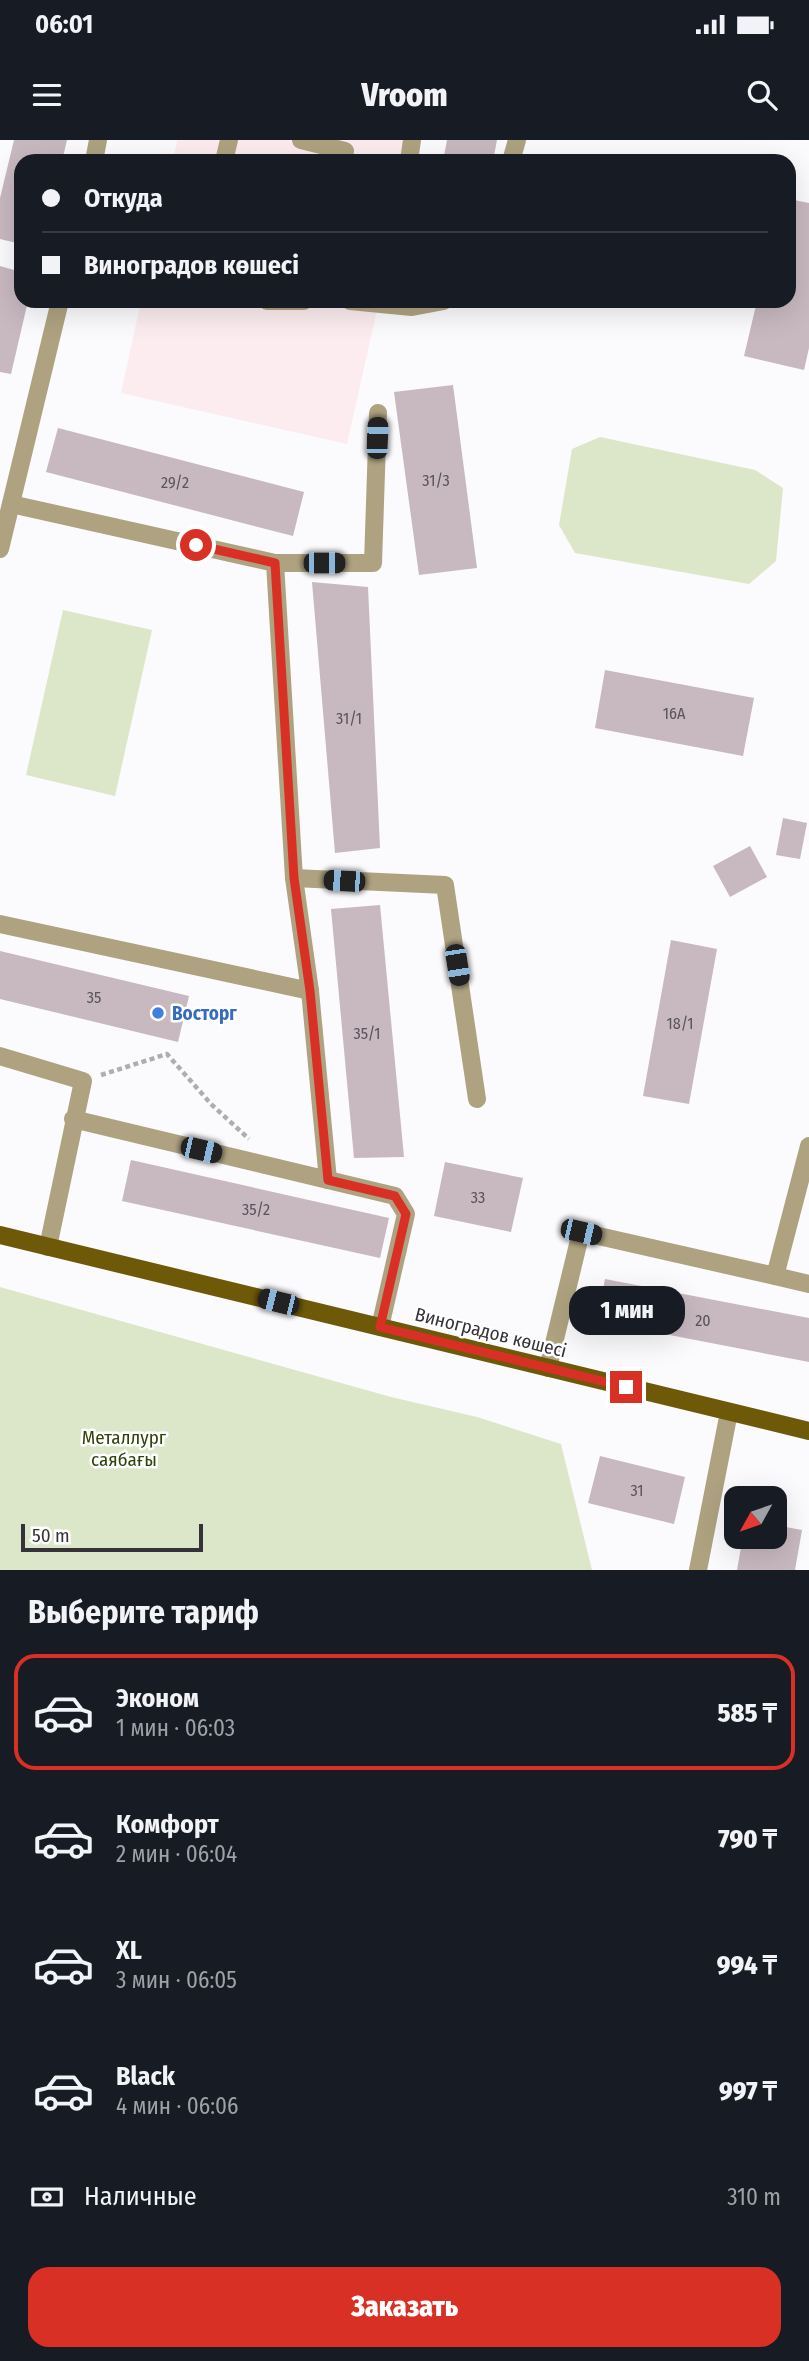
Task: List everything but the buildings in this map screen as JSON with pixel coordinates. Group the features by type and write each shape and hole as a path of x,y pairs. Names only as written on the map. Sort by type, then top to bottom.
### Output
{"main road":[{"name":"Виноградов көшесі","path":"0,1235 809,1431"}],"lane":[{"path":"301,140 345,150 344,154"},
{"path":"0,549 58,308"},
{"path":"11,505 275,563 373,563 378,413"},
{"path":"275,563 294,878 310,991 328,1180"},
{"path":"294,878 445,886 477,1099"},
{"path":"0,923 310,991"},
{"path":"0,1056 83,1081 48,1247"},
{"path":"73,1119 395,1196 406,1214 380,1327"},
{"path":"775,1276 809,1146"},
{"path":"548,1368 581,1232 809,1284"},
{"path":"698,1570 729,1412"}],"path":[{"path":"83,1081 167,1054 211,1104 278,1168"}],"shaded area":[{"path":"177,140 415,140 412,154 174,154"},
{"path":"139,308 377,308 347,444 121,393"}],"green space":[{"path":"600,437 755,470 783,488 776,561 749,584 575,553 559,525 572,449"},
{"path":"63,610 152,630 115,796 26,775"},
{"name":"Металлург саябағы","path":"0,1287 391,1397 477,1417 561,1444 592,1570 0,1570"}],"place":[{"name":"Восторг","path":"158,1013"}],"route":[{"path":"196,545 275,563 294,878 310,991 328,1180 395,1196 406,1214 380,1327 626,1387"}]}
